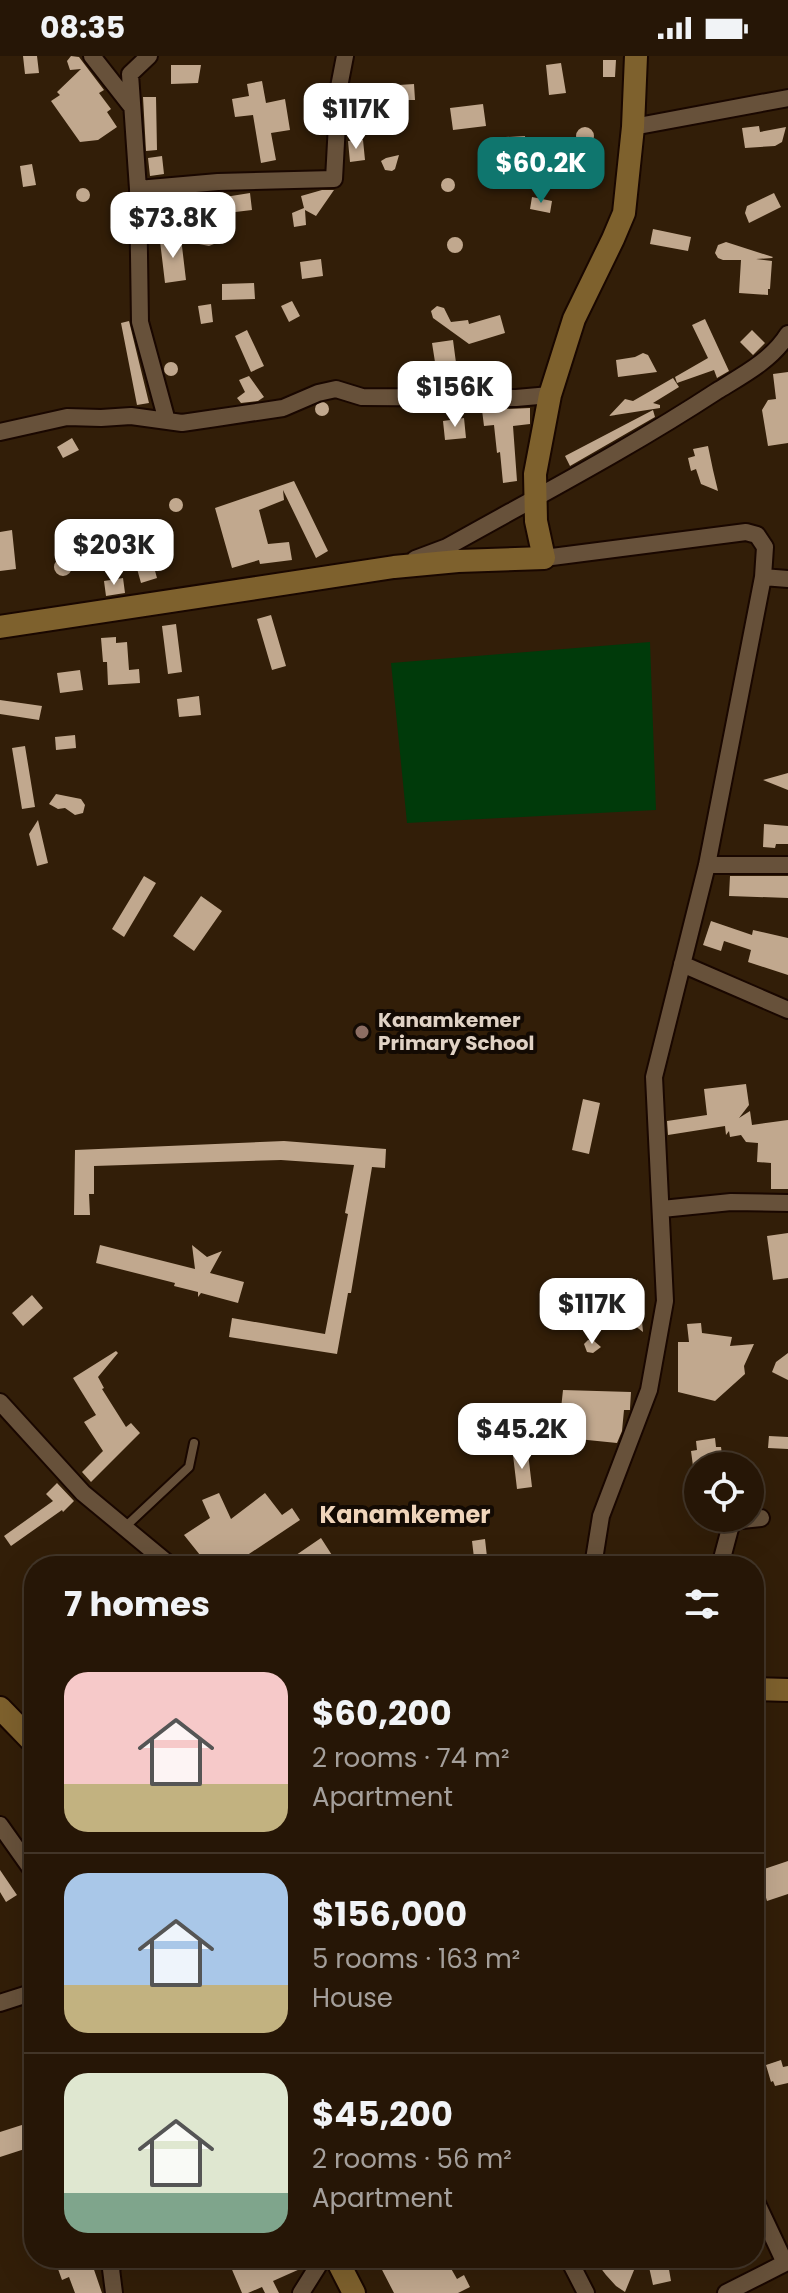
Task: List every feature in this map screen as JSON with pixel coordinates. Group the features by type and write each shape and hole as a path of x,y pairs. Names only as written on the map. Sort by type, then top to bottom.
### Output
{"street":[{"path":"92,56 132,107"},
{"path":"149,56 130,74 138,189 140,322 167,421"},
{"path":"138,189 218,182 334,179 339,87 345,56"},
{"path":"544,558 536,521 535,474 550,395 574,319 624,213 633,127 636,56"},
{"path":"633,127 788,98"},
{"path":"394,567 447,547 675,419 761,363 779,348 788,334"},
{"path":"0,432 67,417 131,416 182,423 283,408 336,389 362,397 516,398 550,395"},
{"path":"0,627 394,567 544,558 746,532 757,535 765,547 763,577 707,865 654,1077 665,1301 649,1390 601,1516 595,1556"},
{"path":"763,577 788,579"},
{"path":"707,865 788,865"},
{"path":"682,964 788,1010"},
{"path":"662,1209 731,1202 788,1203"},
{"path":"0,1402 83,1493 158,1556"},
{"path":"723,1556 729,1532"},
{"path":"764,1689 788,1690"},
{"path":"0,1708 24,1733"},
{"path":"0,1825 24,1859"},
{"path":"0,2003 24,1995"},
{"path":"726,2293 786,2262 764,2217"},
{"path":"112,2268 114,2293"},
{"path":"301,2293 317,2268"},
{"path":"341,2268 354,2293"},
{"path":"573,2268 586,2293"}],"lane":[{"path":"123,1528 189,1467 194,1443"}],"green space":[{"path":"650,642 656,810 407,823 391,663"}],"building":[{"path":"23,56 37,56 39,73 25,74"},
{"path":"71,56 79,57 104,90 99,93 111,109 107,112 117,127 98,140 80,142 51,101 60,95 57,92 81,69 70,70 67,61"},
{"path":"603,60 616,60 615,77 603,77"},
{"path":"561,63 566,93 549,95 546,65"},
{"path":"171,65 201,65 198,83 171,84"},
{"path":"262,81 266,103 285,99 290,130 271,133 276,160 261,163 253,115 235,117 232,99 249,96 247,84"},
{"path":"414,84 415,100 399,100 399,85"},
{"path":"307,92 324,93 324,113 307,111"},
{"path":"143,97 156,97 157,150 146,151"},
{"path":"483,104 486,126 453,130 450,108"},
{"path":"759,126 760,132 786,127 782,142 775,146 745,148 742,128"},
{"path":"585,127 594,136 585,145 576,136"},
{"path":"525,136 526,152 490,155 488,138"},
{"path":"363,140 365,160 350,162 348,141"},
{"path":"399,155 395,169 385,170 381,161"},
{"path":"162,156 164,174 150,176 148,158"},
{"path":"32,164 36,185 23,187 20,166"},
{"path":"448,178 455,185 448,192 441,185"},
{"path":"83,188 90,195 83,202 76,195"},
{"path":"334,190 316,216 305,210 306,225 294,227 292,213 304,208 301,196"},
{"path":"250,193 252,210 227,213 225,197"},
{"path":"774,193 781,207 749,223 745,213 747,206"},
{"path":"532,197 552,201 550,213 530,209"},
{"path":"207,229 219,242 209,246 199,244"},
{"path":"653,229 691,237 688,251 650,244"},
{"path":"455,237 463,245 455,253 447,245"},
{"path":"181,238 186,280 165,283 160,241"},
{"path":"726,242 773,257 756,259 772,261 768,295 739,293 741,260 723,260 715,253 718,245"},
{"path":"321,259 323,276 302,279 300,262"},
{"path":"254,283 255,299 222,300 222,284"},
{"path":"292,301 300,316 289,322 281,306"},
{"path":"211,304 213,322 201,324 198,306"},
{"path":"437,306 444,308 451,322 468,320 469,324 500,315 505,333 469,344 433,318 431,311"},
{"path":"705,319 729,371 717,378 714,370 677,383 675,377 708,358 692,325"},
{"path":"129,321 149,403 137,405 121,323"},
{"path":"247,330 264,366 251,372 235,336"},
{"path":"752,330 765,343 753,355 740,342"},
{"path":"453,340 458,378 438,381 432,343"},
{"path":"643,353 648,355 657,372 618,377 616,360"},
{"path":"171,362 178,369 171,376 164,369"},
{"path":"788,372 788,443 768,446 762,410 768,400 776,399 773,374"},
{"path":"249,376 264,397 241,403 237,398 245,392 239,380"},
{"path":"673,378 679,387 653,403 660,405 660,408 609,416 625,399 633,401"},
{"path":"322,402 329,409 322,416 315,409"},
{"path":"530,408 530,424 513,426 517,481 503,483 494,425 484,426 482,410"},
{"path":"653,410 655,417 570,466 565,456"},
{"path":"464,418 466,438 445,440 443,421"},
{"path":"72,438 79,450 63,458 57,447"},
{"path":"708,446 718,491 701,484 696,469 691,471 688,458 695,456 693,449"},
{"path":"294,481 328,551 316,558 283,490 284,500 259,510 268,544 289,542 292,560 260,564 259,560 232,568 215,508"},
{"path":"176,498 183,505 176,512 169,505"},
{"path":"142,524 157,578 141,583 126,529"},
{"path":"12,530 16,569 0,571 0,532"},
{"path":"63,558 72,567 63,576 54,567"},
{"path":"123,578 125,593 106,596 104,581"},
{"path":"271,615 286,666 272,670 257,619"},
{"path":"176,624 182,672 168,674 162,626"},
{"path":"116,637 116,643 127,642 129,670 139,669 140,683 108,685 101,638"},
{"path":"80,670 83,690 60,693 57,673"},
{"path":"199,696 201,715 179,717 177,699"},
{"path":"0,700 42,706 39,720 0,714"},
{"path":"75,735 76,748 56,750 55,737"},
{"path":"25,746 35,807 22,809 12,748"},
{"path":"788,773 788,790 763,780"},
{"path":"56,794 81,799 85,805 83,813 75,815 65,808 58,809 49,804"},
{"path":"38,820 48,863 37,866 29,834"},
{"path":"764,824 788,826 788,844 776,844 775,848 763,847"},
{"path":"144,876 156,883 124,937 112,929"},
{"path":"730,876 788,876 788,898 729,896"},
{"path":"201,896 222,911 194,951 173,936"},
{"path":"711,921 752,935 753,930 788,938 788,975 748,962 751,950 724,941 721,951 703,945"},
{"path":"746,1084 749,1105 739,1118 750,1111 752,1125 788,1120 788,1189 771,1189 771,1163 757,1162 758,1143 746,1142 741,1135 730,1137 729,1131 726,1135 725,1126 668,1135 667,1121 707,1115 704,1089"},
{"path":"583,1099 600,1103 589,1154 572,1150"},
{"path":"284,1141 386,1149 385,1168 372,1167 351,1293 348,1293 337,1354 229,1337 232,1318 325,1334 354,1165 281,1160 94,1166 94,1194 89,1194 90,1215 74,1215 75,1150"},
{"path":"788,1233 788,1278 773,1280 767,1236"},
{"path":"100,1245 195,1269 192,1245 207,1257 222,1251 210,1273 244,1282 238,1303 201,1293 198,1297 198,1292 174,1286 175,1283 96,1263"},
{"path":"638,1279 643,1332 630,1322 613,1330 625,1305 597,1309 594,1288 626,1285 626,1291 633,1291"},
{"path":"32,1295 43,1308 23,1326 12,1313"},
{"path":"701,1323 702,1333 732,1337 730,1346 754,1344 744,1366 745,1374 715,1401 678,1392 678,1342 689,1342 687,1324"},
{"path":"588,1340 601,1347 593,1353 587,1352 584,1344"},
{"path":"116,1351 118,1353 98,1377 126,1427 131,1423 140,1433 91,1482 82,1472 103,1451 84,1422 96,1415 73,1378"},
{"path":"788,1353 788,1380 772,1372 776,1362"},
{"path":"563,1390 631,1392 630,1410 624,1410 622,1431 617,1443 558,1437"},
{"path":"769,1436 788,1437 788,1449 768,1448"},
{"path":"715,1438 716,1447 721,1447 722,1452 691,1452 697,1450 696,1441"},
{"path":"528,1453 532,1487 517,1489 513,1455"},
{"path":"57,1483 74,1501 63,1512 11,1546 4,1536 53,1501 46,1494"},
{"path":"219,1493 231,1519 265,1493 282,1515 292,1508 300,1520 246,1556 201,1556 184,1535 210,1518 202,1500"},
{"path":"321,1538 333,1556 295,1556"},
{"path":"485,1539 487,1556 474,1556 472,1541"},
{"path":"788,1861 788,1894 767,1901 764,1869"},
{"path":"0,1870 17,1895 6,1902 0,1892"},
{"path":"781,2060 783,2067 788,2066 788,2083 775,2086 766,2065"},
{"path":"24,2124 24,2149 0,2157 0,2132"},
{"path":"58,2268 93,2268 102,2293 75,2293 69,2277 62,2280"},
{"path":"231,2268 300,2269 273,2281 279,2293 265,2293 262,2287 242,2293"},
{"path":"381,2268 451,2268 457,2279 464,2275 470,2287 458,2293 394,2293"},
{"path":"601,2268 635,2268 625,2292"},
{"path":"649,2268 669,2268 671,2281 653,2285"}],"place":[{"name":"Kanamkemer Primary School","path":"362,1032"}],"district":[{"name":"Kanamkemer","path":"405,1515"}]}
